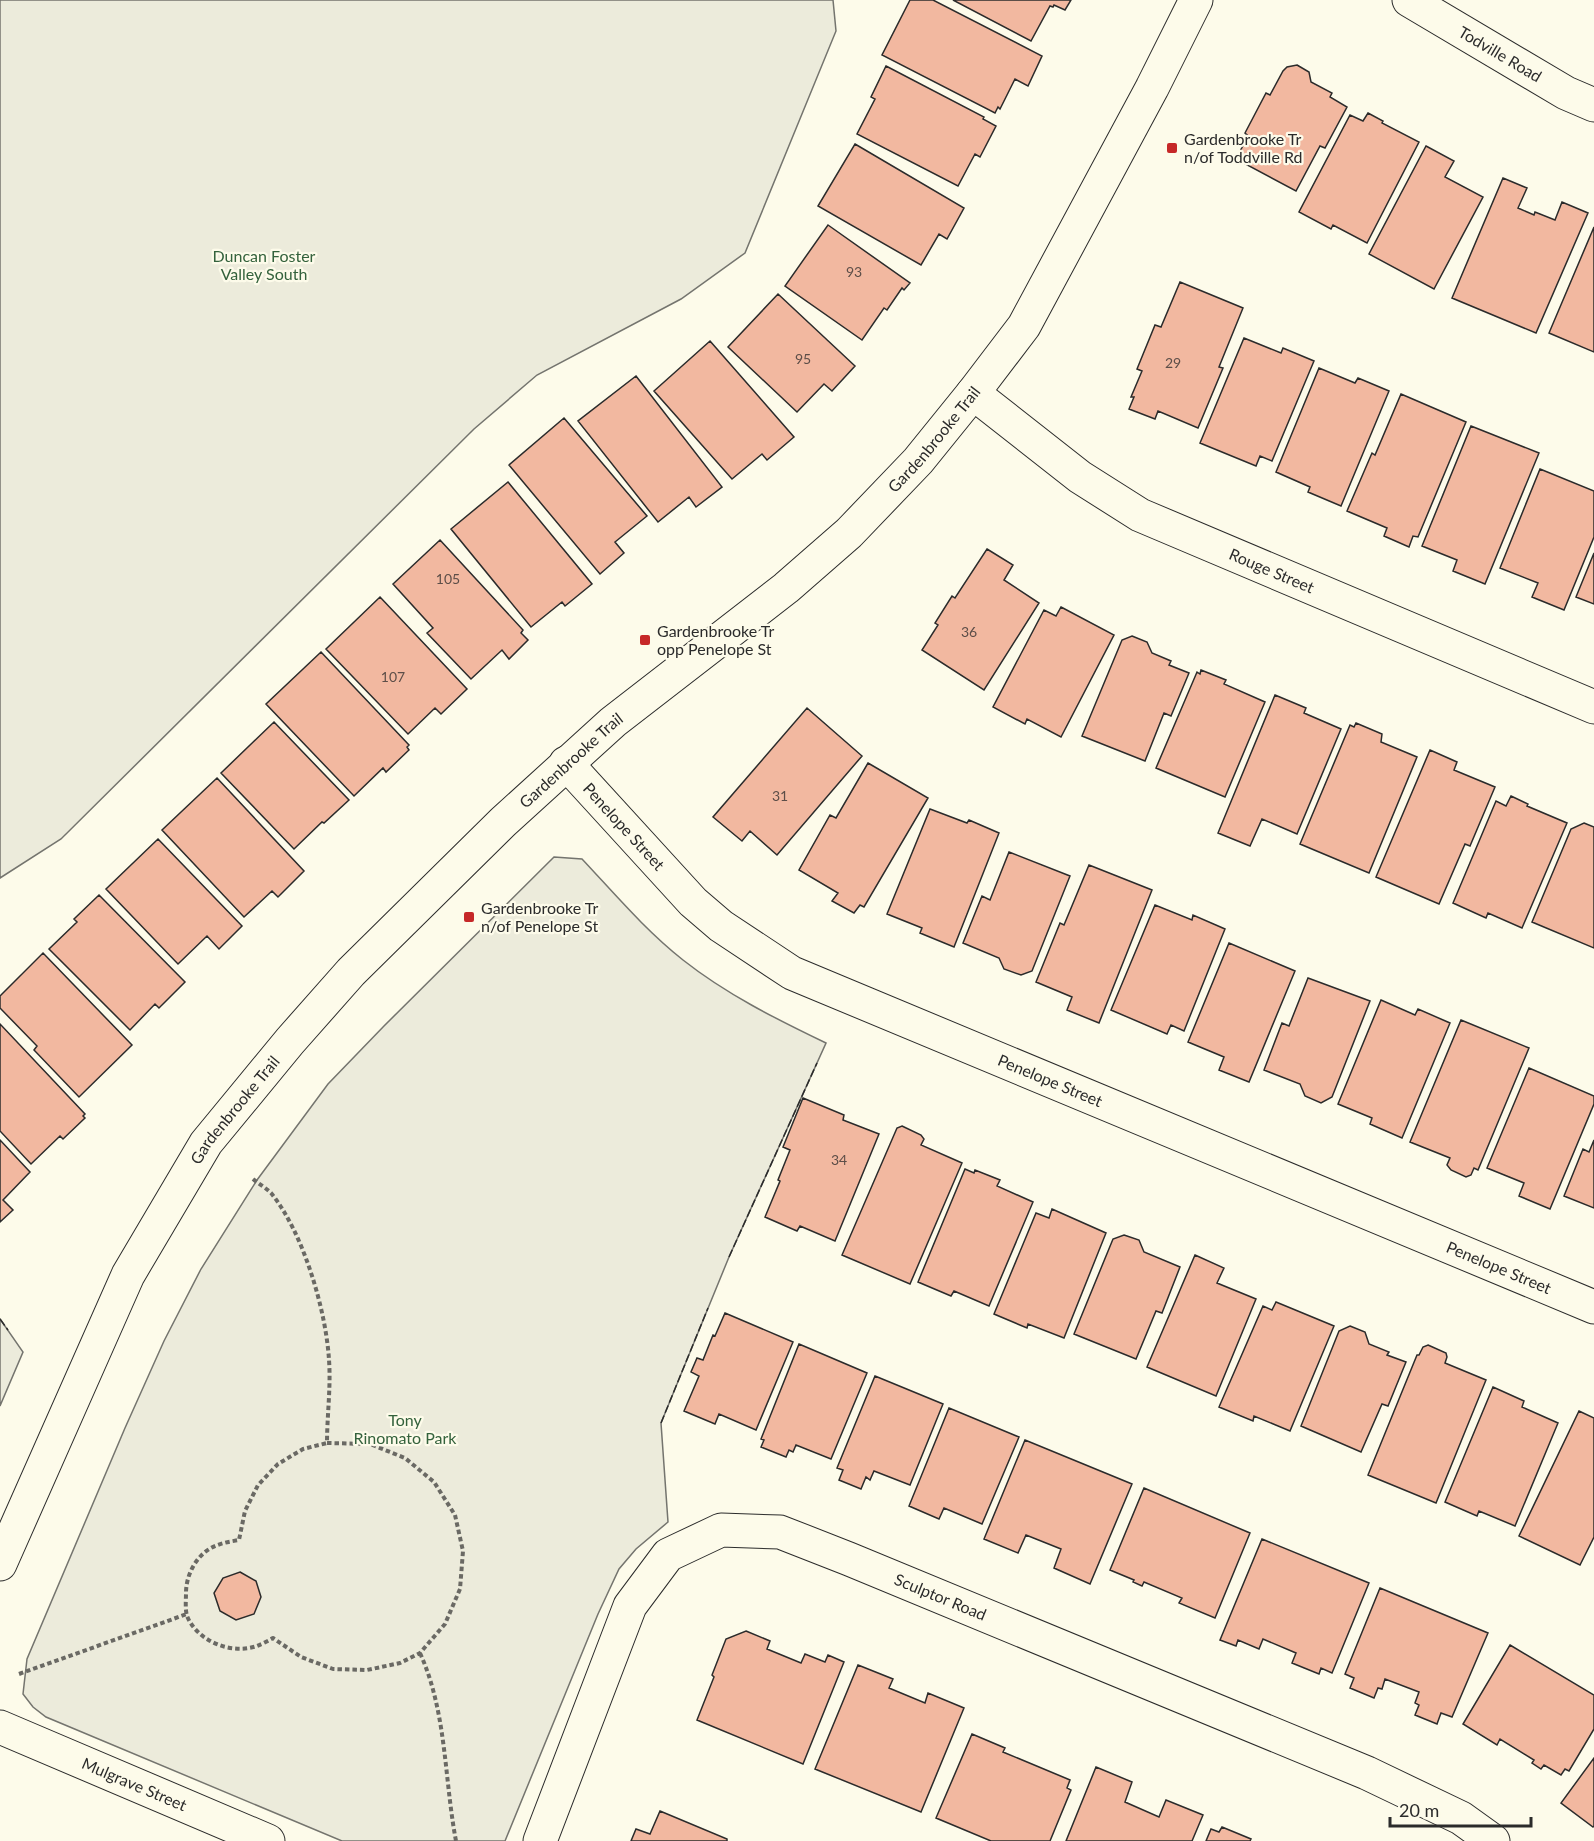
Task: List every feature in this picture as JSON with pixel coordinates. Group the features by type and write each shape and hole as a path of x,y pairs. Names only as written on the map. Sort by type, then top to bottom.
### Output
{"street":[{"name":"Gardenbrooke Trail","path":"0,1564 128,1275 206,1143 290,1041 351,972 469,854 613,722 786,588 849,533 918,461 1024,326 1152,88 1196,0"},
{"name":"Todville Road","path":"1409,0 1566,93 1594,105"},
{"name":"Rouge Street","path":"973,393 1080,477 1140,515 1594,707"},
{"name":"Penelope Street","path":"566,763 693,902 722,926 792,973 1594,1307"},
{"name":"Sculptor Road","path":"540,1841 630,1606 668,1556 721,1530 780,1532 849,1559 1367,1773 1461,1818 1493,1841"},
{"name":"Mulgrave Street","path":"0,1727 268,1841"}],"path":[{"path":"253,1179 269,1191 283,1210 312,1276 323,1320 329,1361 327,1443"},
{"path":"327,1443 370,1444 405,1458 434,1482 455,1515 464,1551 460,1589 445,1624 420,1653 400,1663 367,1670 333,1669 301,1657 273,1638 256,1647 238,1649 219,1646 203,1636 193,1626 187,1614 186,1585 193,1567 205,1553 220,1544 239,1540 245,1511 258,1485 278,1464 303,1449 327,1443"},
{"path":"19,1674 187,1614"},
{"path":"420,1653 431,1676 442,1726 448,1769 450,1809 456,1841"}],"green space":[{"name":"Duncan Foster Valley South","path":"0,0 833,0 836,31 745,253 681,299 537,375 474,429 61,839 0,878"},
{"name":"Tony Rinomato Park","path":"554,857 582,859 643,924 683,960 734,995 826,1043 729,1257 661,1423 668,1522 636,1549 619,1569 598,1614 505,1841 342,1841 46,1717 33,1707 23,1694 27,1659 164,1341 201,1269 257,1180 328,1084"},
{"path":"0,1319 23,1352 0,1406"}],"building":[{"path":"910,0 933,0 1042,56 1028,86 1015,79 1000,109 998,107 995,113 882,55"},
{"path":"953,0 1071,0 1065,10 1054,5 1050,6 1031,41"},
{"path":"1297,65 1309,72 1311,82 1332,93 1330,97 1347,107 1325,148 1320,146 1296,191 1236,159 1248,136 1245,133 1266,93 1270,95 1287,67"},
{"path":"886,66 984,117 983,119 996,126 980,157 975,154 958,186 857,134 875,99 871,97"},
{"path":"1368,113 1419,142 1367,243 1333,225 1331,229 1299,212 1350,115 1363,121"},
{"path":"855,144 964,208 947,239 939,234 921,265 818,206"},
{"path":"1426,146 1454,161 1445,177 1483,197 1434,289 1369,254"},
{"path":"1503,178 1527,188 1518,208 1534,215 1535,212 1555,220 1562,202 1588,213 1536,333 1452,298"},
{"path":"828,225 910,283 904,290 902,288 887,310 884,308 862,340 785,286"},
{"path":"1594,227 1594,352 1549,333"},
{"path":"1180,282 1243,308 1219,367 1223,368 1198,428 1158,411 1155,419 1129,409 1134,397 1131,397 1142,371 1137,369 1155,325 1161,327"},
{"path":"778,294 855,366 832,391 824,384 797,412 728,347"},
{"path":"1244,338 1281,353 1283,348 1314,361 1272,461 1260,456 1256,466 1200,443"},
{"path":"710,341 794,437 767,460 762,454 732,479 654,391"},
{"path":"1319,368 1355,383 1358,378 1389,391 1341,506 1308,492 1310,487 1276,472"},
{"path":"636,376 722,487 696,507 689,497 658,522 578,421"},
{"path":"1401,394 1466,422 1418,537 1413,536 1409,547 1384,536 1387,528 1347,511 1372,453 1375,455"},
{"path":"564,418 647,516 615,542 624,553 600,574 509,465"},
{"path":"1471,426 1539,453 1485,584 1453,571 1457,560 1422,546"},
{"path":"1540,469 1594,491 1594,537 1564,610 1532,597 1538,583 1500,568"},
{"path":"508,482 592,584 565,606 562,602 531,627 451,529"},
{"path":"440,540 523,630 521,633 528,640 509,659 502,650 471,679 427,633 433,628 393,584"},
{"path":"987,549 1013,565 1004,580 1039,603 984,690 922,650 938,625 935,623 952,596 955,598"},
{"path":"1594,553 1594,604 1576,597"},
{"path":"380,597 467,689 441,714 435,708 408,734 326,649"},
{"path":"1061,607 1114,635 1061,737 1027,719 1025,724 993,707 1044,610 1056,616"},
{"path":"1132,636 1147,642 1152,653 1171,661 1169,665 1189,673 1171,716 1164,713 1145,761 1082,736 1122,640"},
{"path":"321,652 409,745 407,747 409,750 386,772 383,768 354,796 266,704"},
{"path":"1201,670 1226,680 1224,684 1265,702 1225,797 1156,768 1197,672 1200,674"},
{"path":"1275,695 1306,708 1304,713 1341,729 1297,834 1262,819 1250,846 1218,833"},
{"path":"807,708 862,756 777,855 750,831 742,841 713,817"},
{"path":"274,722 349,800 294,849 221,773"},
{"path":"1356,723 1382,734 1381,742 1417,757 1369,873 1300,844 1350,725 1354,727"},
{"path":"1430,750 1457,762 1454,770 1495,787 1470,846 1465,844 1439,904 1376,877"},
{"path":"868,763 928,798 864,907 860,905 854,913 832,901 838,893 799,870 830,815 836,818"},
{"path":"217,778 304,871 278,897 272,891 244,917 162,830"},
{"path":"1511,796 1528,804 1527,806 1567,823 1522,928 1488,913 1486,918 1453,903 1496,801 1506,806"},
{"path":"930,809 967,823 969,820 999,833 954,947 920,933 922,928 887,914"},
{"path":"1584,823 1594,827 1594,948 1532,922 1571,829"},
{"path":"158,839 242,926 219,949 207,936 178,964 106,889"},
{"path":"1009,852 1070,876 1032,971 1021,975 1004,969 999,958 963,943 982,896 990,900"},
{"path":"1089,865 1152,890 1099,1023 1067,1010 1072,997 1036,982 1060,923 1064,925"},
{"path":"99,895 185,982 159,1008 155,1004 130,1030 49,949 77,922 74,919"},
{"path":"1155,905 1192,920 1193,915 1225,929 1184,1031 1171,1025 1167,1034 1111,1010"},
{"path":"1229,943 1295,971 1249,1082 1219,1070 1224,1057 1188,1042"},
{"path":"43,953 132,1045 79,1097 34,1050 37,1046 0,1008 0,996"},
{"path":"1308,978 1370,1001 1332,1097 1321,1103 1305,1096 1300,1084 1264,1070 1282,1023 1289,1026"},
{"path":"1381,1000 1415,1015 1418,1009 1450,1023 1402,1138 1370,1124 1372,1118 1338,1104"},
{"path":"1461,1020 1529,1048 1478,1170 1474,1168 1471,1175 1466,1177 1451,1170 1447,1165 1450,1158 1410,1142"},
{"path":"0,1024 85,1114 83,1116 85,1118 63,1139 60,1136 31,1164 0,1131"},
{"path":"1529,1068 1594,1096 1594,1104 1550,1209 1519,1196 1524,1183 1487,1168"},
{"path":"803,1098 844,1115 843,1120 879,1134 835,1241 800,1226 797,1231 765,1217 790,1150 783,1147"},
{"path":"902,1126 921,1135 924,1139 921,1145 962,1163 910,1284 842,1255 897,1128"},
{"path":"0,1140 30,1172 3,1200 13,1210 0,1222"},
{"path":"1594,1140 1594,1208 1564,1196 1583,1149 1589,1152"},
{"path":"965,1169 974,1173 975,1170 1000,1180 997,1186 1033,1202 989,1306 954,1291 951,1296 918,1282"},
{"path":"1052,1209 1106,1233 1064,1338 1028,1324 1027,1328 994,1314 1036,1213 1049,1218"},
{"path":"1124,1235 1139,1240 1144,1252 1180,1267 1162,1313 1156,1311 1136,1359 1074,1334 1113,1239"},
{"path":"1195,1255 1224,1268 1217,1283 1256,1299 1216,1396 1147,1367"},
{"path":"1276,1302 1334,1326 1290,1431 1254,1416 1253,1421 1219,1407 1263,1306 1272,1310"},
{"path":"725,1313 793,1342 756,1430 719,1414 715,1424 684,1411 699,1376 691,1372 697,1358 703,1360"},
{"path":"1350,1326 1365,1332 1369,1344 1389,1352 1387,1355 1406,1362 1388,1406 1382,1404 1361,1452 1301,1426 1339,1331"},
{"path":"799,1344 867,1373 831,1459 796,1445 793,1452 789,1450 786,1457 761,1447 764,1440 761,1439"},
{"path":"1428,1345 1446,1353 1445,1363 1486,1380 1436,1503 1368,1475 1417,1355 1423,1347"},
{"path":"875,1376 943,1404 910,1485 874,1471 870,1480 866,1477 861,1489 839,1480 843,1470 837,1468"},
{"path":"1493,1387 1524,1401 1522,1407 1558,1423 1515,1526 1479,1511 1477,1516 1445,1502"},
{"path":"949,1408 1019,1437 982,1524 944,1508 939,1519 909,1506"},
{"path":"1579,1411 1594,1418 1594,1537 1580,1565 1519,1536"},
{"path":"1025,1440 1132,1484 1090,1584 1054,1568 1061,1549 1026,1535 1018,1553 984,1539"},
{"path":"1144,1488 1250,1533 1215,1618 1179,1603 1182,1598 1144,1582 1142,1586 1110,1570"},
{"path":"1262,1539 1369,1583 1332,1673 1321,1668 1319,1674 1292,1663 1296,1653 1263,1639 1259,1649 1238,1640 1236,1646 1220,1640"},
{"path":"240,1572 256,1581 261,1597 254,1614 236,1620 220,1611 214,1593 223,1578"},
{"path":"1380,1588 1488,1633 1452,1717 1441,1713 1437,1724 1415,1715 1419,1705 1415,1703 1419,1692 1385,1679 1382,1689 1378,1688 1374,1698 1350,1688 1354,1678 1345,1674"},
{"path":"746,1631 770,1641 767,1649 801,1663 805,1654 825,1662 828,1655 844,1662 803,1764 697,1720 726,1639"},
{"path":"1510,1645 1594,1695 1594,1729 1569,1771 1565,1769 1561,1775 1544,1765 1541,1769 1532,1763 1534,1760 1500,1739 1497,1745 1463,1724"},
{"path":"858,1665 893,1679 889,1688 925,1703 928,1693 964,1708 921,1812 815,1769"},
{"path":"972,1734 1005,1748 1003,1752 1070,1780 1067,1788 1071,1790 1050,1841 991,1841 936,1818"},
{"path":"1594,1758 1594,1826 1593,1827 1561,1803"},
{"path":"1096,1767 1132,1782 1125,1802 1159,1817 1166,1800 1203,1815 1192,1841 1066,1841"},
{"path":"660,1811 727,1839 727,1841 631,1841 636,1829 650,1834"},
{"path":"1222,1827 1251,1839 1250,1841 1206,1841 1211,1829 1219,1832"}],"fence":[{"path":"729,1257 817,1063"},
{"path":"661,1423 708,1308"},
{"path":"0,1319 8,1330"}],"place":[{"name":"Gardenbrooke Tr n/of Toddville Rd","path":"1172,148"},
{"name":"Gardenbrooke Tr opp Penelope St","path":"645,640"},
{"name":"Gardenbrooke Tr n/of Penelope St","path":"469,917"}]}
